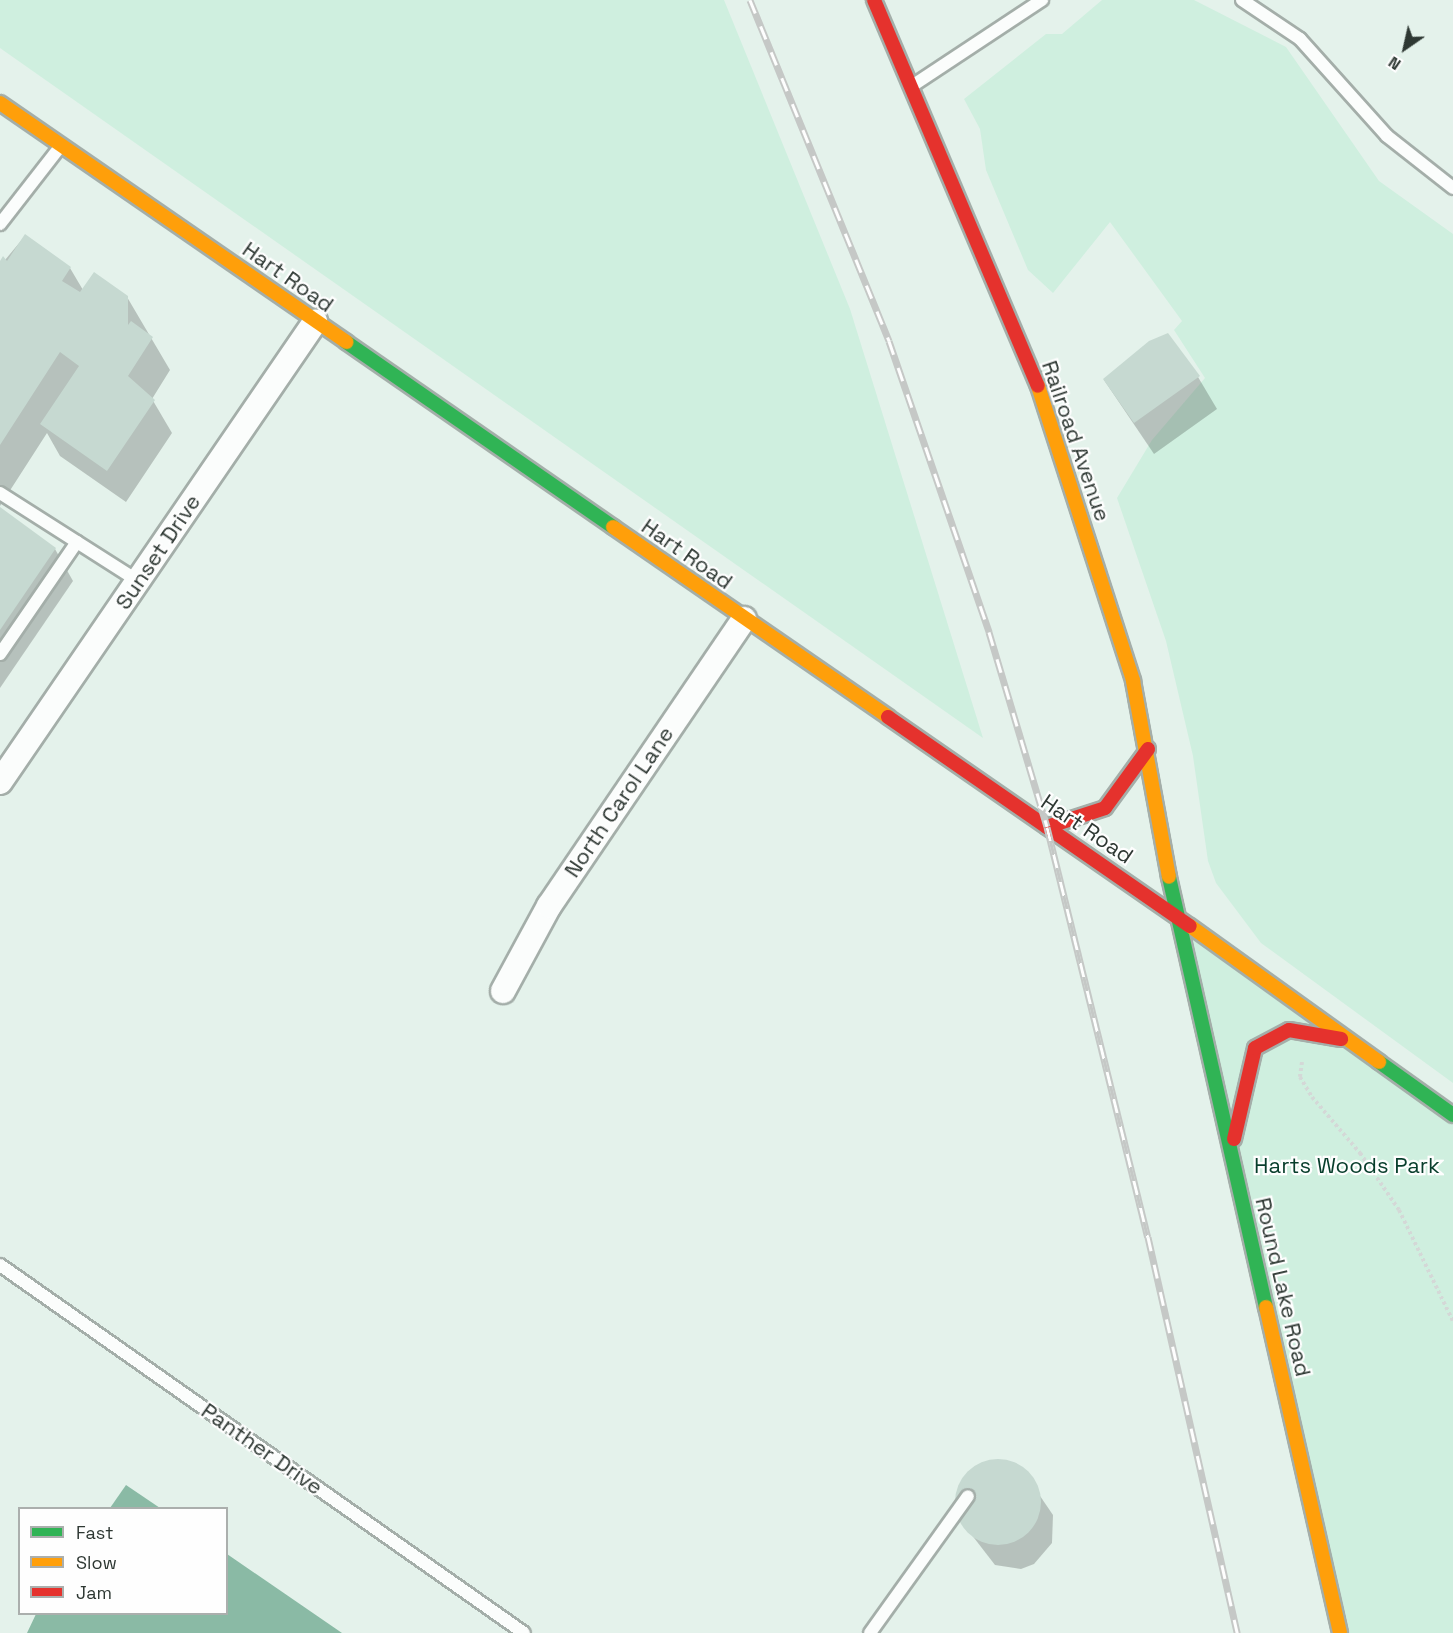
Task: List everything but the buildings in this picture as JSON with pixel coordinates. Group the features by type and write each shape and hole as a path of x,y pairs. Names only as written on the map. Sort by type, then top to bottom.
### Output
{"main road":[{"name":"Railroad Avenue","path":"874,0 1038,388 1133,681 1148,749 1176,916"},
{"name":"Hart Road","path":"0,103 1176,916 1453,1115"},
{"path":"1047,827 1105,807 1148,749"},
{"name":"Round Lake Road","path":"1176,916 1340,1633"},
{"path":"1231,1156 1255,1048 1288,1030 1350,1040"}],"street":[{"name":"Sunset Drive","path":"0,782 315,322"},
{"name":"North Carol Lane","path":"503,991 549,906 744,619"}],"lane":[{"path":"911,86 1042,0"},
{"path":"1242,0 1300,39 1387,136 1453,188"},
{"path":"0,224 60,146"},
{"path":"0,493 138,581"},
{"path":"0,654 77,542"},
{"name":"Panther Drive","path":"0,1265 524,1633"},
{"path":"870,1633 968,1496"}],"path":[{"path":"1303,1052 1300,1077 1399,1210 1453,1321"}],"green space":[{"path":"0,0 724,0 850,309 983,738 0,48"},
{"path":"1102,0 1194,0 1286,47 1379,181 1453,234 1453,1083 1261,943 1216,883 1208,861 1193,756 1166,641 1117,498 1152,440 1205,378 1174,330 1182,321 1110,222 1053,293 1028,270 986,170 980,129 964,99 1046,34 1062,34"},
{"name":"Harts Woods Park","path":"1176,916 1453,1110 1453,1633 1350,1633"}],"shaded area":[{"path":"126,1485 159,1507 111,1507"},
{"path":"228,1555 342,1633 27,1633 36,1615 228,1615"}],"railway":[{"path":"750,0 889,341 989,632 1047,827 1148,1237 1237,1633"}],"traffic: fast":[{"path":"346,342 613,527"},
{"path":"1169,877 1266,1307"},
{"path":"1379,1062 1453,1115"}],"traffic: slow":[{"path":"0,103 346,342"},
{"path":"1038,386 1133,681 1169,877"},
{"path":"613,527 888,717"},
{"path":"1190,926 1379,1062"},
{"path":"1266,1307 1340,1633"}],"traffic: jam":[{"path":"874,0 1038,386"},
{"path":"888,717 1190,926"},
{"path":"1047,827 1105,808 1148,749"},
{"path":"1234,1139 1255,1048 1289,1030 1341,1039"}]}
